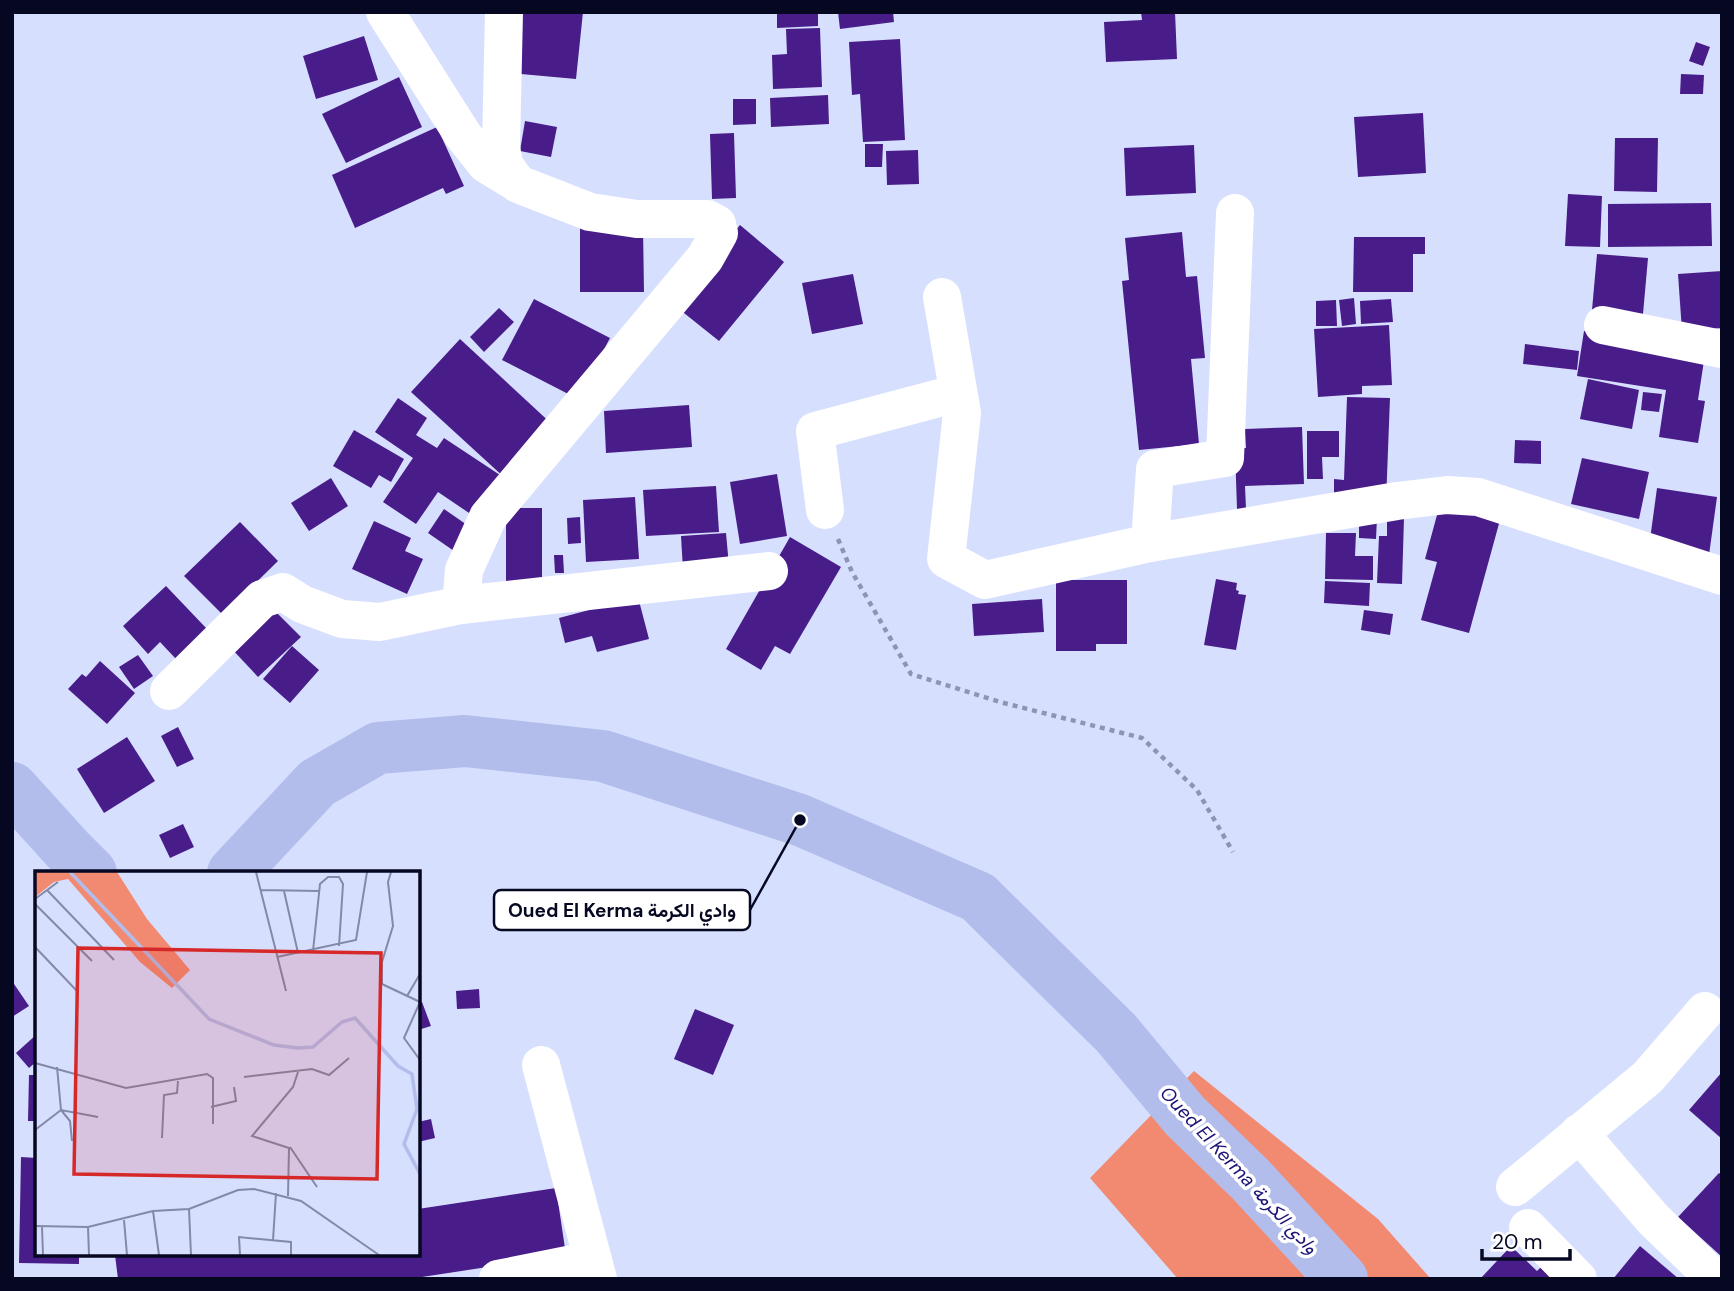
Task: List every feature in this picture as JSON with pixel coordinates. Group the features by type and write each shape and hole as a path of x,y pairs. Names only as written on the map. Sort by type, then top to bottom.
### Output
{"street":[{"path":"385,12 463,135 486,164 518,184 590,212 637,219 708,219 717,224 719,233 705,258 488,517 464,570 461,605"},
{"path":"505,12 501,147 504,165 518,184"},
{"path":"1150,543 1155,469 1226,458 1235,213"},
{"path":"942,297 962,413 946,559 985,580 1150,543 1447,495 1478,497 1722,576"},
{"path":"1603,325 1722,349"},
{"path":"825,510 815,431 958,393"},
{"path":"169,691 262,599 283,592 302,604 342,619 380,622 461,605 769,571"},
{"path":"1515,1187 1648,1077 1705,1010"},
{"path":"498,1279 595,1269 541,1065"},
{"path":"1579,1133 1653,1219 1716,1279"},
{"path":"1528,1228 1578,1279"}],"path":[{"path":"825,510 852,572 911,674 1000,702 1142,738 1197,790 1233,852"}],"shaded area":[{"path":"1194,1071 1378,1219 1431,1279 1178,1279 1090,1178"}],"building":[{"path":"516,12 583,12 576,79 510,73"},
{"path":"777,12 818,12 818,26 777,28"},
{"path":"838,12 893,12 894,22 840,29"},
{"path":"1141,12 1175,12 1177,59 1106,62 1104,22 1142,20"},
{"path":"820,28 822,87 773,89 772,55 787,54 786,29"},
{"path":"364,36 378,80 316,99 303,56"},
{"path":"900,39 905,140 863,142 860,94 852,95 849,42"},
{"path":"1696,42 1710,47 1703,66 1689,61"},
{"path":"1681,74 1704,75 1703,94 1680,94"},
{"path":"399,77 422,127 346,163 322,114"},
{"path":"828,95 829,124 771,127 770,98"},
{"path":"733,99 756,99 756,124 733,125"},
{"path":"1423,113 1426,173 1358,177 1354,117"},
{"path":"525,121 557,127 551,157 520,151"},
{"path":"437,127 464,186 446,194 443,188 355,228 332,175"},
{"path":"734,133 736,198 712,199 710,134"},
{"path":"1615,138 1658,138 1657,192 1614,191"},
{"path":"865,144 883,144 882,167 865,167"},
{"path":"1194,145 1196,193 1126,196 1124,148"},
{"path":"918,150 919,184 887,185 886,151"},
{"path":"1568,194 1602,196 1600,247 1565,246"},
{"path":"1711,203 1712,246 1608,247 1608,204"},
{"path":"740,225 784,262 719,341 674,305"},
{"path":"643,227 644,292 580,292 580,228"},
{"path":"1182,232 1186,277 1197,276 1205,358 1191,359 1199,444 1139,450 1122,281 1129,280 1125,238"},
{"path":"1354,237 1425,237 1425,254 1413,254 1413,292 1353,292"},
{"path":"1597,254 1648,258 1643,314 1592,310"},
{"path":"1722,271 1722,328 1682,331 1678,274"},
{"path":"853,274 863,324 812,334 802,283"},
{"path":"1354,298 1356,324 1342,326 1339,300"},
{"path":"534,299 610,338 578,399 502,360"},
{"path":"1391,299 1393,322 1361,324 1360,301"},
{"path":"1336,300 1337,326 1316,326 1316,301"},
{"path":"499,308 514,322 484,352 470,337"},
{"path":"1389,325 1392,385 1362,386 1362,394 1318,397 1314,329"},
{"path":"1584,331 1683,347 1705,354 1698,400 1705,401 1698,443 1659,437 1666,390 1577,376"},
{"path":"460,339 555,427 506,479 411,392"},
{"path":"1525,344 1579,351 1577,370 1523,364"},
{"path":"1588,379 1639,390 1632,429 1580,419"},
{"path":"1643,392 1662,394 1659,412 1641,410"},
{"path":"1347,397 1390,398 1386,502 1334,500 1334,479 1344,480"},
{"path":"398,398 427,418 416,435 437,448 444,438 500,475 472,515 438,492 416,524 383,502 413,458 375,432"},
{"path":"689,405 692,447 606,453 604,411"},
{"path":"1302,427 1304,484 1245,486 1246,509 1237,509 1235,449 1246,448 1245,429"},
{"path":"354,430 404,459 391,482 379,475 371,488 333,466"},
{"path":"1307,431 1339,431 1339,457 1322,457 1323,479 1307,479"},
{"path":"1515,440 1541,441 1541,464 1514,463"},
{"path":"1582,458 1649,472 1639,519 1571,504"},
{"path":"777,474 787,536 740,544 730,482"},
{"path":"331,478 348,506 309,531 291,503"},
{"path":"716,486 719,532 646,536 643,490"},
{"path":"1657,488 1717,497 1709,555 1649,547"},
{"path":"635,497 639,559 586,562 583,500"},
{"path":"1440,504 1500,520 1469,633 1421,620 1437,562 1425,559"},
{"path":"506,508 542,508 542,585 506,584"},
{"path":"444,509 470,527 454,551 428,533"},
{"path":"580,517 581,543 568,544 567,518"},
{"path":"1359,518 1377,518 1376,539 1359,538"},
{"path":"1387,518 1404,518 1402,584 1377,583 1379,536 1387,536"},
{"path":"374,521 411,538 405,551 423,559 407,594 352,569"},
{"path":"240,522 278,561 223,615 184,576"},
{"path":"726,533 729,566 683,570 681,536"},
{"path":"1326,533 1356,533 1355,556 1373,556 1373,580 1325,579"},
{"path":"790,537 841,567 790,654 775,646 761,670 726,649"},
{"path":"554,555 563,555 564,573 555,573"},
{"path":"1216,579 1237,583 1238,594 1246,595 1236,650 1204,645"},
{"path":"1056,580 1127,580 1127,644 1096,644 1096,651 1056,651"},
{"path":"1325,581 1370,583 1369,606 1324,603"},
{"path":"166,586 207,629 176,659 160,642 148,654 123,626"},
{"path":"638,597 649,639 597,652 592,636 565,643 559,618"},
{"path":"1042,599 1044,632 974,636 972,604"},
{"path":"272,608 301,637 258,677 230,647"},
{"path":"1364,610 1393,614 1390,635 1361,630"},
{"path":"292,646 319,670 290,703 263,679"},
{"path":"138,655 153,676 134,689 119,667"},
{"path":"100,661 135,693 107,724 68,689 82,674 86,677"},
{"path":"178,727 194,759 177,767 161,736"},
{"path":"127,737 155,781 104,813 77,769"},
{"path":"183,824 194,847 170,858 159,835"},
{"path":"12,981 29,1006 12,1017"},
{"path":"479,989 480,1008 457,1009 456,991"},
{"path":"420,1002 431,1026 420,1029"},
{"path":"695,1009 734,1025 713,1075 674,1059"},
{"path":"35,1036 35,1063 29,1068 16,1053"},
{"path":"1722,1072 1722,1139 1689,1110"},
{"path":"29,1075 35,1075 35,1121 28,1121"},
{"path":"431,1119 435,1138 420,1142 420,1122"},
{"path":"21,1157 35,1158 35,1256 79,1256 79,1264 19,1263"},
{"path":"1719,1173 1722,1175 1722,1257 1678,1217"},
{"path":"556,1188 566,1255 409,1279 118,1279 115,1256 420,1256 420,1209"},
{"path":"1511,1246 1537,1271 1541,1267 1554,1279 1480,1279"},
{"path":"1640,1246 1679,1279 1613,1279"}],"waterway":[{"name":"Oued El Kerma وادي الكرمة","path":"235,871 317,783 378,748 465,741 603,756 800,820 978,897 1116,1033 1185,1116 1250,1179 1342,1279"},
{"name":"Oued El Kerma وادي الكرمة","path":"12,788 89,871"}],"place":[{"name":"Oued El Kerma وادي الكرمة","path":"800,820"}]}
